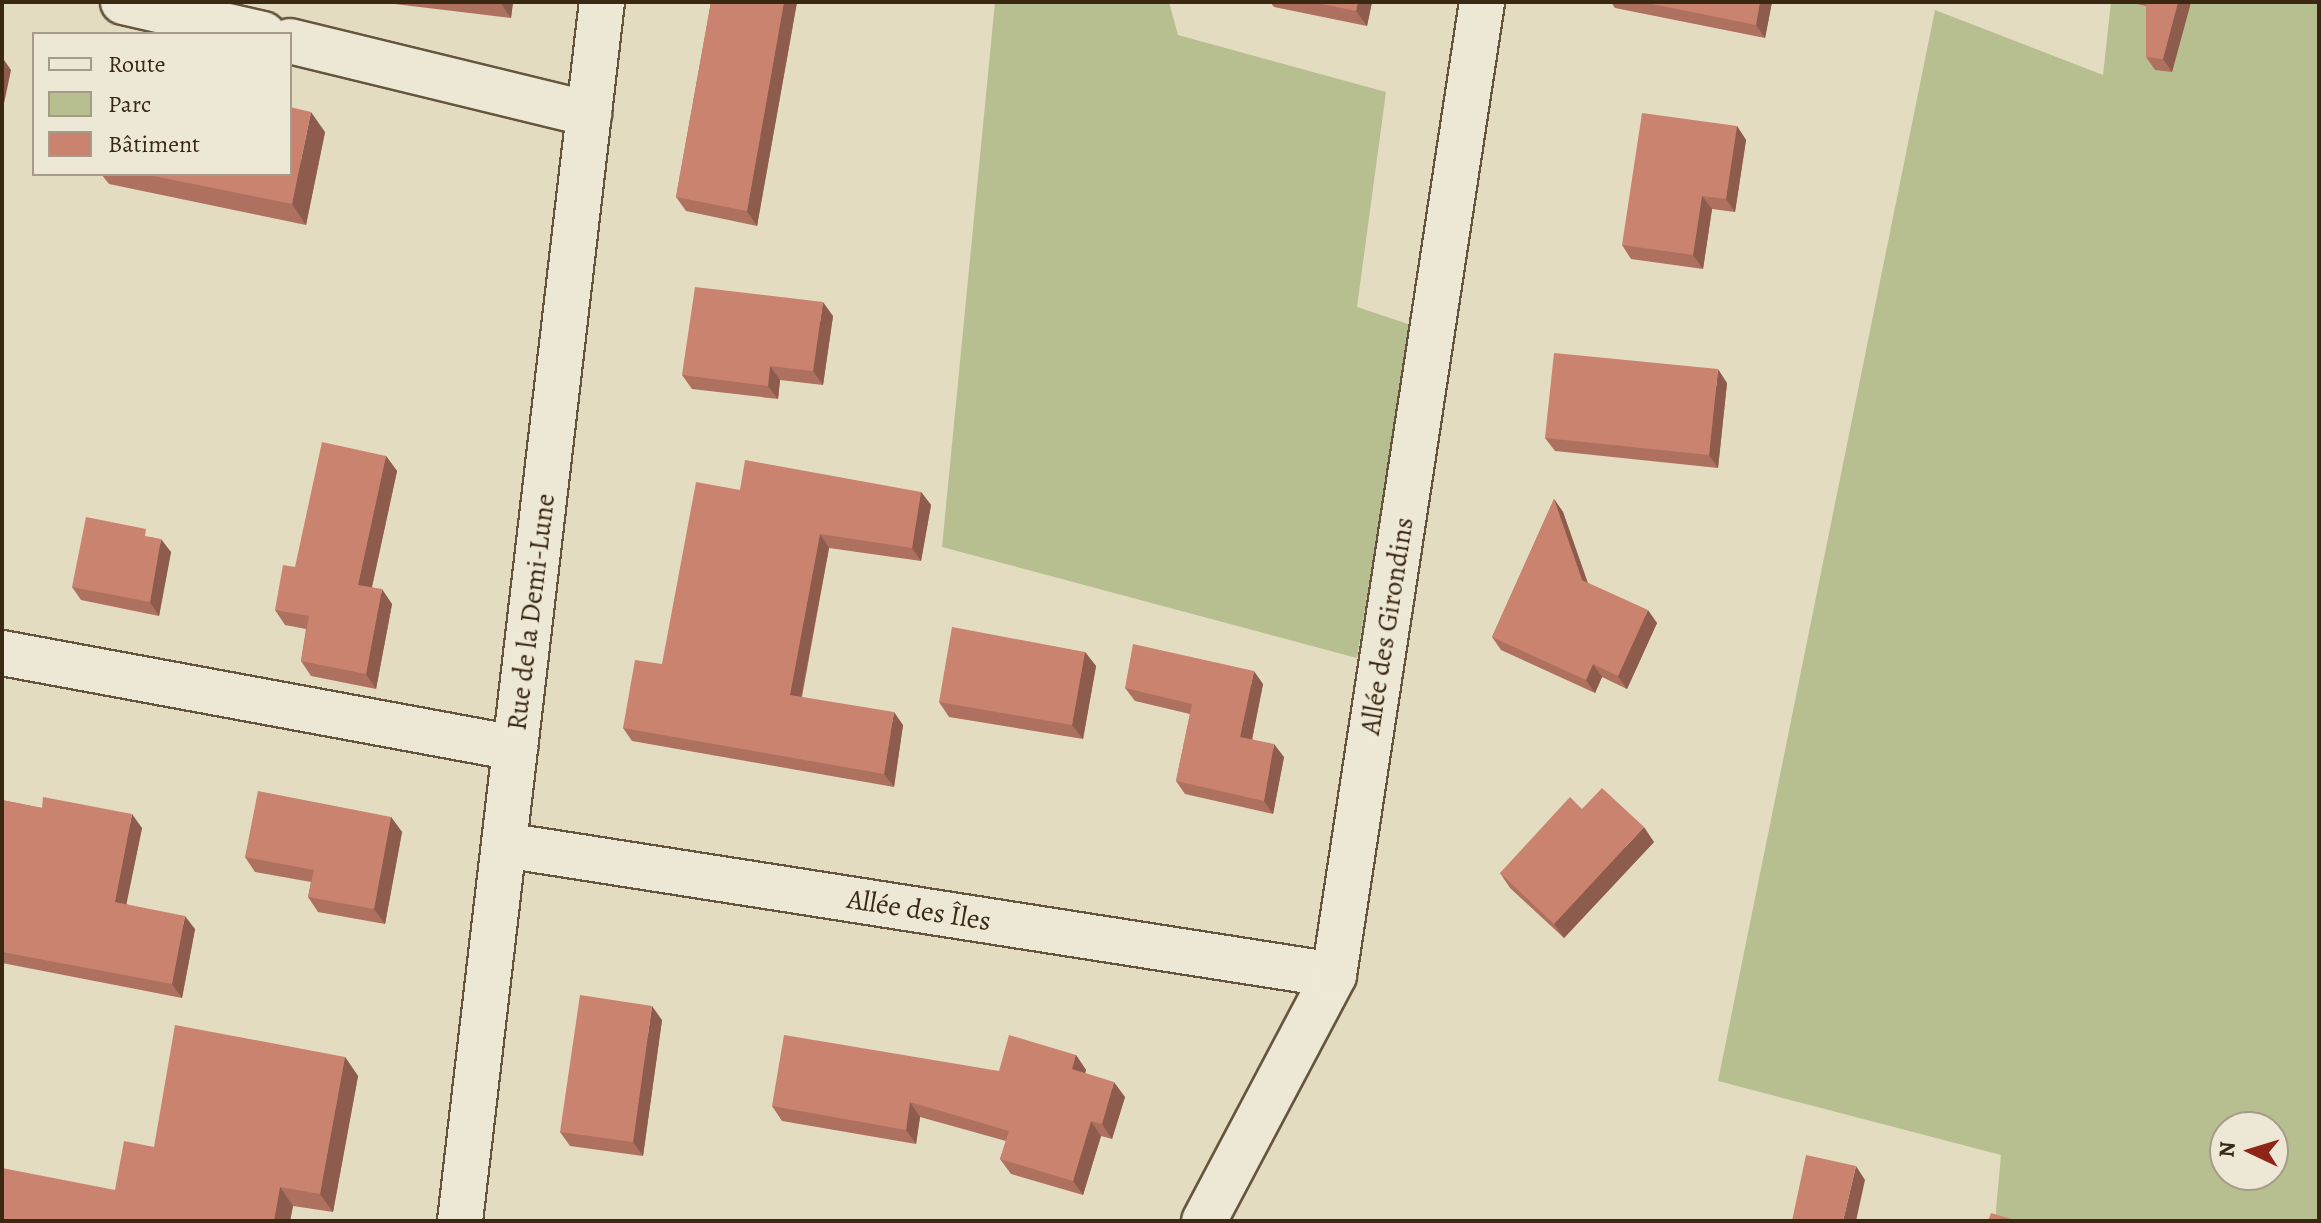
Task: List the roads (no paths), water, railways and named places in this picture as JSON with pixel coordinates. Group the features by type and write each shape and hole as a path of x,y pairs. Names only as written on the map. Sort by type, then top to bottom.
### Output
{"street":[{"path":"123,2 254,32"},
{"name":"Rue de la Demi-Lune","path":"460,1221 602,2"},
{"name":"Allée des Girondins","path":"1204,1221 1334,975 1482,2"},
{"path":"292,41 589,114"},
{"path":"2,653 515,748"},
{"name":"Allée des Îles","path":"504,845 1334,975"}]}
